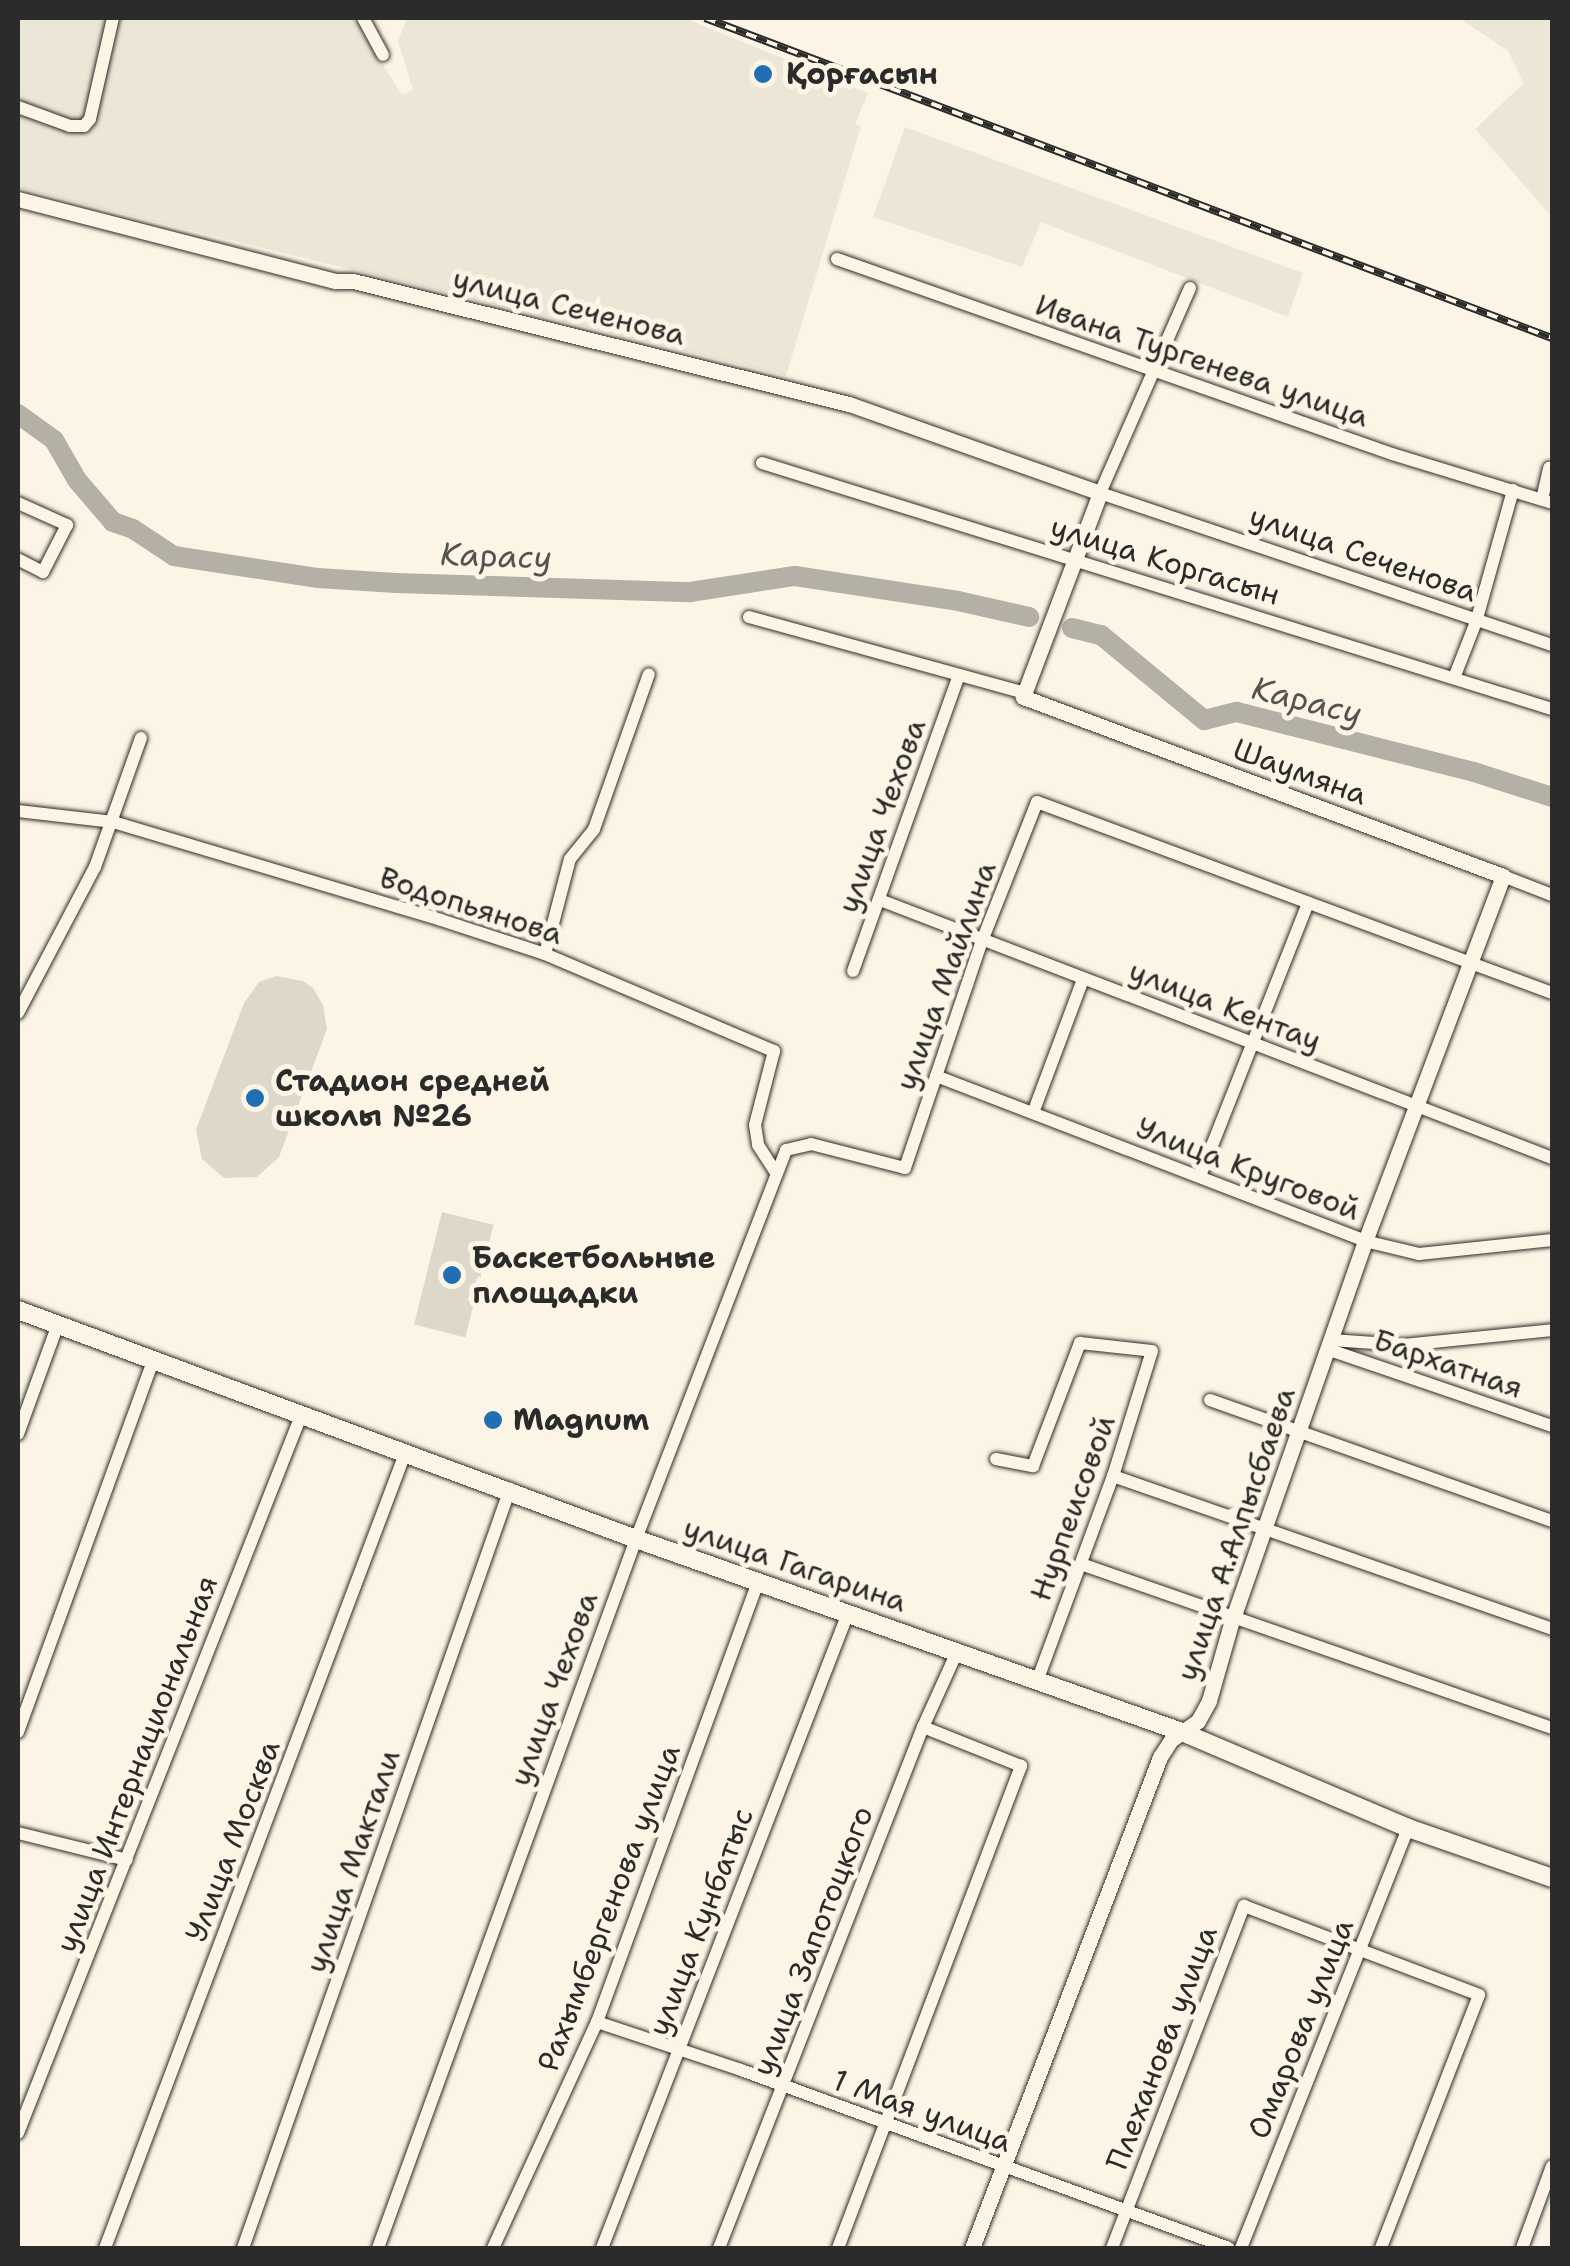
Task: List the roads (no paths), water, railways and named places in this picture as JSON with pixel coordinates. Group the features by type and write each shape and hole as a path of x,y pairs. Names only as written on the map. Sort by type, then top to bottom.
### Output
{"main road":[{"name":"улица Гагарина","path":"18,1310 510,1489 636,1539 1182,1732 1408,1828 1552,1878"}],"street":[{"path":"18,107 70,126 84,126 90,118 113,18"},
{"path":"363,18 383,54"},
{"name":"улица Сеченова","path":"18,199 336,281 352,281 848,404 1552,645"},
{"name":"Ивана Тургенева улица","path":"837,260 1153,372 1547,501"},
{"path":"1025,697 1073,558 1190,288"},
{"name":"улица Коргасын","path":"762,464 1552,709"},
{"path":"1547,501 1550,468"},
{"path":"1454,678 1476,622 1513,490"},
{"path":"18,503 67,525 43,572 18,559"},
{"name":"Шаумяна","path":"749,616 1025,697 1552,895"},
{"path":"544,954 570,858 594,829 649,674"},
{"name":"улица Чехова","path":"853,971 958,677"},
{"path":"18,1013 95,867 141,738"},
{"name":"улица Майлина","path":"786,1150 810,1144 905,1168 982,941 1037,802 1308,904"},
{"name":"Водопьянова","path":"18,810 113,822 544,954 774,1051 755,1125 758,1145 776,1173"},
{"name":"улица А.Алпысбаева","path":"972,2248 1160,1757 1182,1732 1198,1721 1209,1701 1232,1620 1365,1241 1503,876"},
{"name":"улица Кентау","path":"880,900 1552,1158"},
{"path":"1200,1176 1308,904 1552,993"},
{"path":"1033,1113 1083,979"},
{"name":"Улица Круговой","path":"936,1076 1365,1241 1419,1254 1552,1240"},
{"name":"улица Чехова","path":"378,2248 636,1539 786,1150"},
{"path":"18,1434 57,1326"},
{"path":"1329,1344 1404,1346 1552,1330"},
{"name":"Нурпеисовой","path":"996,1459 1033,1466 1080,1343 1152,1352 1114,1476 1037,1681"},
{"name":"Бархатная","path":"1329,1344 1552,1426"},
{"path":"18,1732 153,1362"},
{"path":"1210,1400 1552,1521"},
{"name":"улица Интернациональная","path":"18,2134 302,1413"},
{"name":"Улица Москва","path":"106,2248 406,1451"},
{"path":"1114,1476 1552,1628"},
{"name":"улица Мактали","path":"243,2248 510,1489"},
{"path":"1080,1564 1232,1620 1552,1728"},
{"name":"Рахымбергенова улица","path":"493,2248 597,2022 759,1580"},
{"name":"улица Кунбатыс","path":"602,2248 848,1612"},
{"name":"улица Запотоцкого","path":"719,2248 923,1727 957,1652"},
{"path":"838,2248 1021,1766 923,1727"},
{"name":"Омарова улица","path":"1240,2248 1408,1828"},
{"path":"18,1833 128,1860"},
{"name":"Плеханова улица","path":"1112,2248 1244,1906 1479,1995 1381,2248"},
{"name":"1 Мая улица","path":"597,2022 1230,2248"},
{"path":"1522,2248 1552,2166"}],"waterway":[{"name":"Карасу","path":"18,414 54,440 77,480 113,522 133,529 174,556 318,578 396,583 690,592 795,576 958,601 1029,617"},
{"name":"Карасу","path":"1072,628 1101,635 1204,720 1237,712 1474,772 1552,797"}],"railway":[{"path":"705,18 1552,338"}],"place":[{"name":"Қорғасын","path":"763,74"},
{"name":"Стадион средней школы №26","path":"255,1098"},
{"name":"Баскетбольные площадки","path":"452,1275"},
{"name":"Magnum","path":"493,1420"}]}
